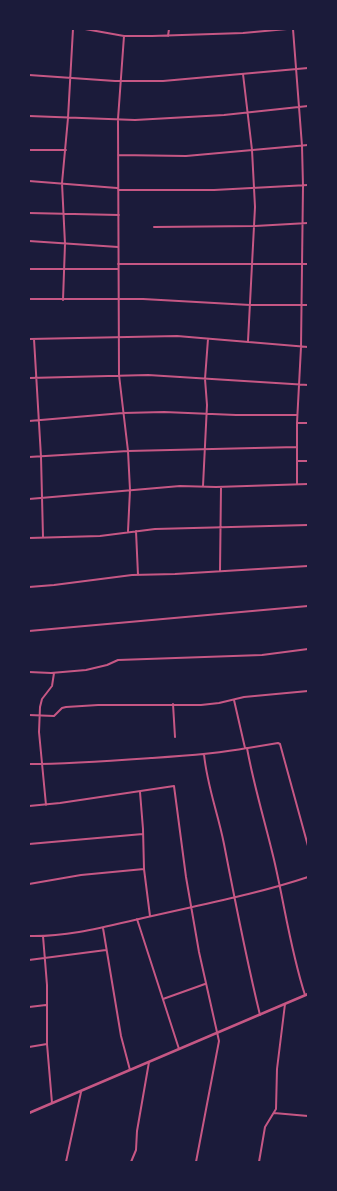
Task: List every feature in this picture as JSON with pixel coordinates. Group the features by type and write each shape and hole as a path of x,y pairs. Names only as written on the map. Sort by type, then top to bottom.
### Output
{"street":[{"path":"43,29 92,30 124,36 243,33 287,29"},
{"path":"63,300 65,244 62,183 66,150 73,29"},
{"path":"168,36 169,29"},
{"path":"243,33 244,29"},
{"path":"293,29 302,146 303,186 300,347 297,415 297,484"},
{"path":"124,36 118,119 118,375 128,451 130,490 128,531"},
{"path":"29,75 120,81 163,81 308,68"},
{"path":"242,74 252,150 255,226 248,341"},
{"path":"29,116 134,120 247,113 308,106"},
{"path":"118,155 186,156 308,145"},
{"path":"29,150 66,150"},
{"path":"29,181 118,189 214,190 308,185"},
{"path":"29,213 63,215 119,215"},
{"path":"154,227 255,226 308,223"},
{"path":"29,241 118,247"},
{"path":"118,264 308,264"},
{"path":"29,269 118,270"},
{"path":"29,300 118,299 198,301 250,305 308,305"},
{"path":"29,338 177,336 308,347"},
{"path":"34,339 43,499 43,537"},
{"path":"203,486 207,414 205,379 208,339"},
{"path":"29,378 118,375 261,381 298,386 308,385"},
{"path":"29,421 123,413 297,415"},
{"path":"297,423 308,423"},
{"path":"29,457 128,451 297,447"},
{"path":"297,461 308,461"},
{"path":"29,499 43,499 130,490 203,486 221,487 308,484"},
{"path":"220,571 221,487"},
{"path":"29,538 67,538 100,536 128,531 220,527 308,526"},
{"path":"136,531 138,575"},
{"path":"29,587 54,586 138,575 308,566"},
{"path":"29,631 308,606"},
{"path":"29,672 54,673 86,670 108,665 118,660 254,655 308,649"},
{"path":"46,804 39,716 41,701 52,686 54,673"},
{"path":"29,715 54,716 62,708 66,707 173,704 201,705 262,695 308,691"},
{"path":"29,1113 307,994 293,953 280,886 234,700"},
{"path":"173,704 175,737"},
{"path":"29,764 54,765 204,754 278,743 281,746 308,846"},
{"path":"204,754 206,778 224,842 234,898 260,1015"},
{"path":"29,806 140,792 174,786 191,908 205,984 219,1041 196,1162"},
{"path":"140,792 144,834 144,870 150,916"},
{"path":"29,844 144,834"},
{"path":"29,884 81,875 144,870"},
{"path":"29,936 43,936 103,928 150,916 234,898 308,877"},
{"path":"137,919 179,1049"},
{"path":"103,928 121,1036 130,1070"},
{"path":"43,936 47,985 46,1005 52,1104"},
{"path":"29,960 106,950"},
{"path":"163,999 205,984"},
{"path":"259,1162 265,1127 274,1113 277,1096 277,1069 285,1004"},
{"path":"29,1007 46,1005"},
{"path":"29,1047 48,1044"},
{"path":"131,1162 136,1150 137,1131 149,1062"},
{"path":"66,1162 81,1092"},
{"path":"274,1113 308,1116"}]}
